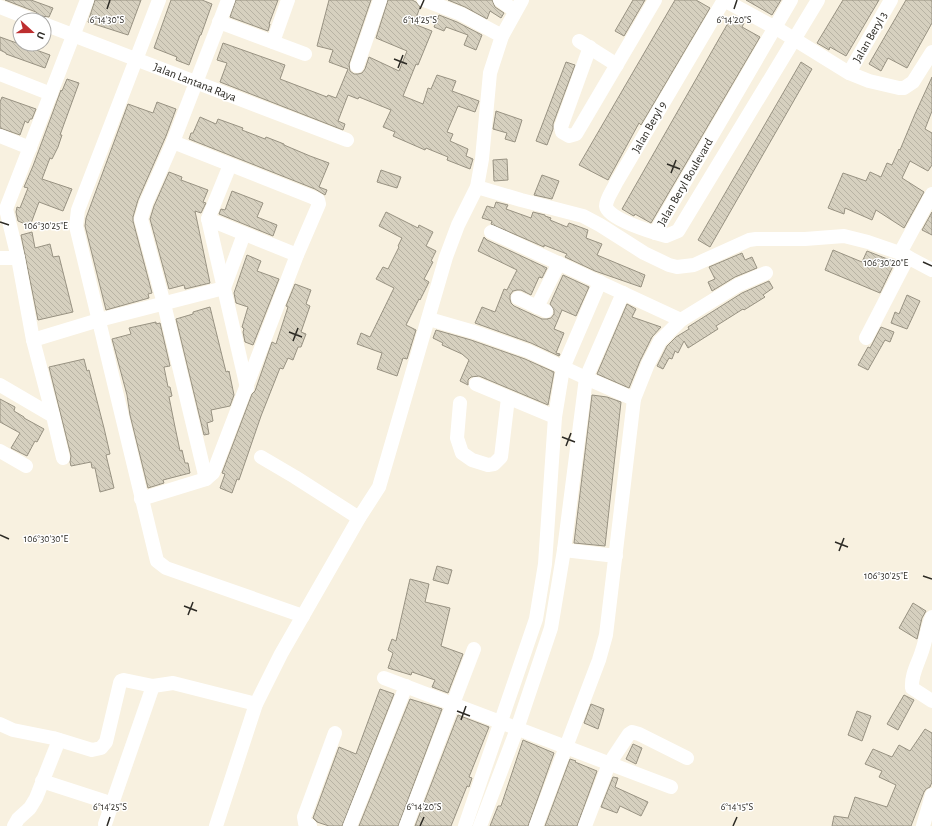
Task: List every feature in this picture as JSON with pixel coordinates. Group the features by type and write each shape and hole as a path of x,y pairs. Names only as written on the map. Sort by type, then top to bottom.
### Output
{"street":[{"path":"63,458 33,340 18,258 6,209 87,0"},
{"path":"159,0 78,210 76,226 157,561 161,565 303,616"},
{"path":"206,479 164,304 140,219 173,142 228,0"},
{"path":"273,42 288,0"},
{"path":"357,66 380,0"},
{"path":"424,0 460,14 502,36"},
{"path":"216,826 256,704 281,654 359,518 379,487 384,473 446,257 458,225 477,187 482,159 490,73 502,36 518,6 500,0"},
{"path":"617,66 585,44 561,127 562,132 565,135 569,136 576,134 617,66 655,0"},
{"path":"724,0 785,34 849,73 869,81 904,88 913,82 932,52"},
{"name":"Jalan Beryl 9","path":"655,233 648,232 613,216 608,212 606,207 608,200 616,183 724,0"},
{"name":"Jalan Beryl Boulevard","path":"791,0 785,34 678,231 666,236 655,233 785,34 818,0"},
{"name":"Jalan Beryl 3","path":"849,73 891,0"},
{"path":"0,8 12,12"},
{"path":"219,22 305,54"},
{"name":"Jalan Lantana Raya","path":"52,27 347,140"},
{"path":"0,74 51,94"},
{"path":"0,136 30,148"},
{"path":"141,499 206,479 213,473 297,255 318,208 318,200 173,142"},
{"path":"230,165 208,219 247,388"},
{"path":"477,187 583,216 644,253 669,266 677,267 694,265 749,240 804,239 844,236 868,242 904,255 932,270"},
{"path":"866,338 932,194"},
{"path":"208,219 297,255"},
{"path":"491,232 681,320"},
{"path":"224,288 244,234"},
{"path":"1,260 18,258"},
{"path":"518,298 542,309 559,263"},
{"path":"536,826 599,660 606,635 634,399 648,364 660,341 681,320 738,285 766,273"},
{"path":"465,826 536,619 545,564 555,417 563,368 600,282"},
{"path":"33,340 99,320 224,288"},
{"path":"480,826 517,729 551,628 564,550 586,378 623,293"},
{"path":"429,319 507,342 634,399"},
{"path":"476,384 555,417"},
{"path":"0,385 53,416"},
{"path":"460,403 457,438 462,453 472,460 488,465 494,464 501,457 508,398"},
{"path":"0,451 26,466"},
{"path":"261,457 359,518"},
{"path":"564,550 616,556"},
{"path":"545,564 561,568"},
{"path":"932,617 915,667 912,681 912,688 932,701"},
{"path":"406,826 474,649"},
{"path":"384,678 671,787"},
{"path":"0,724 13,730 59,740 92,750 101,748 106,742 121,681 154,686 173,683 256,704"},
{"path":"105,824 154,686"},
{"path":"350,826 406,686"},
{"path":"585,826 609,764 625,738 632,732 687,758"},
{"path":"310,826 305,823 304,817 335,733"},
{"path":"14,826 34,802 59,740"},
{"path":"42,781 113,804"},
{"path":"923,826 932,795"}],"building":[{"path":"5,0 31,0 53,8 51,12 36,12"},
{"path":"95,0 141,0 128,35 88,22"},
{"path":"171,0 202,0 212,4 189,65 176,60 177,57 154,48"},
{"path":"236,0 278,0 268,31 230,17"},
{"path":"329,0 371,0 349,64 350,71 354,74 362,73 369,57 399,71 407,51 376,38 388,0 412,0 416,2 420,7 414,24 432,31 403,96 423,104 428,88 431,89 437,75 456,81 452,91 479,101 475,112 458,106 447,132 453,134 450,141 468,149 466,156 473,159 470,169 447,160 448,157 426,148 425,150 393,136 395,132 383,127 391,110 359,97 358,99 348,95 338,121 345,124 343,130 220,82 227,63 217,60 223,43 285,65 280,79 327,97 328,95 336,98 348,69 329,62 333,50 317,46"},
{"path":"448,0 492,0 495,7 504,13 501,18 490,11 487,19"},
{"path":"633,0 645,0 624,36 615,31"},
{"path":"675,0 696,0 710,8 641,125 639,123 608,180 579,165"},
{"path":"746,0 781,0 772,15"},
{"path":"843,0 879,0 846,56 830,47 829,50 817,43"},
{"path":"906,0 932,0 932,23 907,68 888,58 881,71 869,64"},
{"path":"439,15 457,22 482,35 476,50 464,45 468,35 446,27 444,31 434,27"},
{"path":"732,16 744,23 742,27 760,37 651,223 635,214 634,216 622,209"},
{"path":"0,37 12,41 12,52 42,52 50,55 45,68 6,54 0,50"},
{"path":"566,62 575,65 553,124 553,129 547,145 536,141"},
{"path":"801,62 812,69 710,247 698,240"},
{"path":"932,77 932,111 925,129 932,133 932,165 928,171 910,161 902,178 924,192 904,228 876,210 872,220 845,208 844,214 828,208 843,173 866,181 870,172 881,177 887,163 892,165"},
{"path":"67,79 79,83 60,135 62,135 58,147 52,159 50,158 42,179 72,189 63,211 39,202 30,226 18,221 16,212 17,207 20,208 28,188 24,187 61,90 62,91"},
{"path":"2,97 36,109 32,119 30,119 28,123 25,121 20,135 0,128 0,102"},
{"path":"157,102 176,109 138,200 133,217 152,293 148,294 149,298 106,310 85,226 86,218 128,104 153,113"},
{"path":"496,111 522,120 515,142 505,139 507,133 493,129"},
{"path":"200,117 216,124 218,119 243,128 242,130 265,139 266,137 329,163 319,187 327,190 325,195 315,189 189,139"},
{"path":"507,159 508,180 494,181 493,160"},
{"path":"381,170 401,177 397,188 377,182"},
{"path":"169,172 182,177 181,180 208,190 203,202 206,203 201,213 195,211 210,283 185,289 184,285 169,289 150,219"},
{"path":"542,175 559,181 552,199 534,195"},
{"path":"232,191 263,203 257,217 277,225 273,236 219,214 221,209 225,210"},
{"path":"496,202 508,205 506,209 531,218 533,212 545,215 551,218 550,220 567,227 569,223 588,230 586,238 602,244 597,255 645,275 641,287 595,271 565,257 567,254 544,245 544,247 491,224 492,221 482,218 487,206 494,208"},
{"path":"386,212 418,228 419,225 433,232 426,246 436,251 431,261 433,262 424,279 429,282 406,325 416,330 407,359 403,358 397,376 377,369 382,353 357,344 361,333 370,337 394,288 376,279 383,267 388,269 402,238 379,226"},
{"path":"932,212 932,235 922,230"},
{"path":"32,232 35,248 50,244 53,257 59,256 73,312 38,320 21,235"},
{"path":"484,237 487,240 547,268 542,278 539,277 531,295 521,290 513,291 510,295 510,299 514,306 542,319 551,318 554,314 554,310 550,304 563,275 589,287 576,316 562,310 554,329 564,333 556,353 560,354 559,356 531,343 475,323 482,307 495,312 504,289 507,290 517,270 478,251"},
{"path":"833,250 862,262 867,251 895,262 880,293 825,270"},
{"path":"742,253 745,260 752,257 757,268 735,277 712,291 708,282 715,279 709,267"},
{"path":"247,255 261,261 257,271 279,279 253,345 245,342 243,332 244,329 242,327 248,307 236,303 234,293"},
{"path":"769,281 773,288 763,295 765,297 716,326 718,329 688,348 684,341 678,353 675,351 672,359 669,358 663,369 657,366 667,346 676,337 689,329 688,327 742,293"},
{"path":"295,284 311,290 306,304 310,306 301,332 306,334 301,347 298,347 293,360 288,358 283,369 280,368 261,416 239,480 237,479 232,493 220,488 225,474 222,473 252,394 255,391 272,342 276,344 288,307 286,306"},
{"path":"907,295 920,301 907,329 891,323 895,312 899,314"},
{"path":"627,304 636,309 632,317 661,327 652,337 629,388 597,374"},
{"path":"210,307 226,372 229,371 234,395 230,406 211,410 213,421 207,423 209,434 204,435 176,319"},
{"path":"156,322 156,324 160,323 170,366 164,367 168,387 170,387 172,396 169,397 180,451 182,450 185,463 188,463 190,473 163,480 164,483 148,488 130,415 127,395 112,339 131,334 129,328"},
{"path":"881,327 894,332 890,342 885,340 868,370 858,365 868,347 870,348"},
{"path":"436,330 471,340 525,359 554,372 548,405 479,376 471,377 468,380 468,385 460,381 469,360 462,354 442,345 443,343 433,338"},
{"path":"84,359 87,371 89,370 110,454 106,455 114,488 100,492 95,468 92,468 91,462 71,466 71,456 49,367"},
{"path":"592,395 607,397 621,402 605,546 574,543"},
{"path":"0,399 15,407 14,411 24,418 44,429 37,442 35,441 27,456 11,448 20,433 0,422"},
{"path":"437,566 452,570 448,584 433,580"},
{"path":"410,579 429,584 425,602 450,608 441,646 463,654 448,693 432,687 435,680 412,672 411,675 388,668 393,653 388,650 392,639 396,641"},
{"path":"913,603 926,611 922,618 917,639 899,628"},
{"path":"380,689 394,694 342,826 329,826 317,822 313,818 339,747 356,754"},
{"path":"904,695 914,700 898,730 887,724"},
{"path":"410,699 442,709 398,826 359,826"},
{"path":"591,704 604,709 598,729 584,723"},
{"path":"857,711 871,716 862,741 848,735"},
{"path":"458,715 489,727 469,777 472,778 469,787 467,786 451,826 415,826"},
{"path":"925,729 932,733 932,782 930,787 924,792 911,826 832,826 834,816 848,818 855,797 887,807 896,785 879,777 882,771 865,764 873,749 892,757 899,745 910,751"},
{"path":"523,740 554,753 528,826 490,826 498,806 501,806"},
{"path":"633,744 642,748 636,764 626,759"},
{"path":"570,759 597,771 577,826 545,826"},
{"path":"613,777 618,778 615,787 648,802 641,816 620,806 617,813 601,807"}]}
